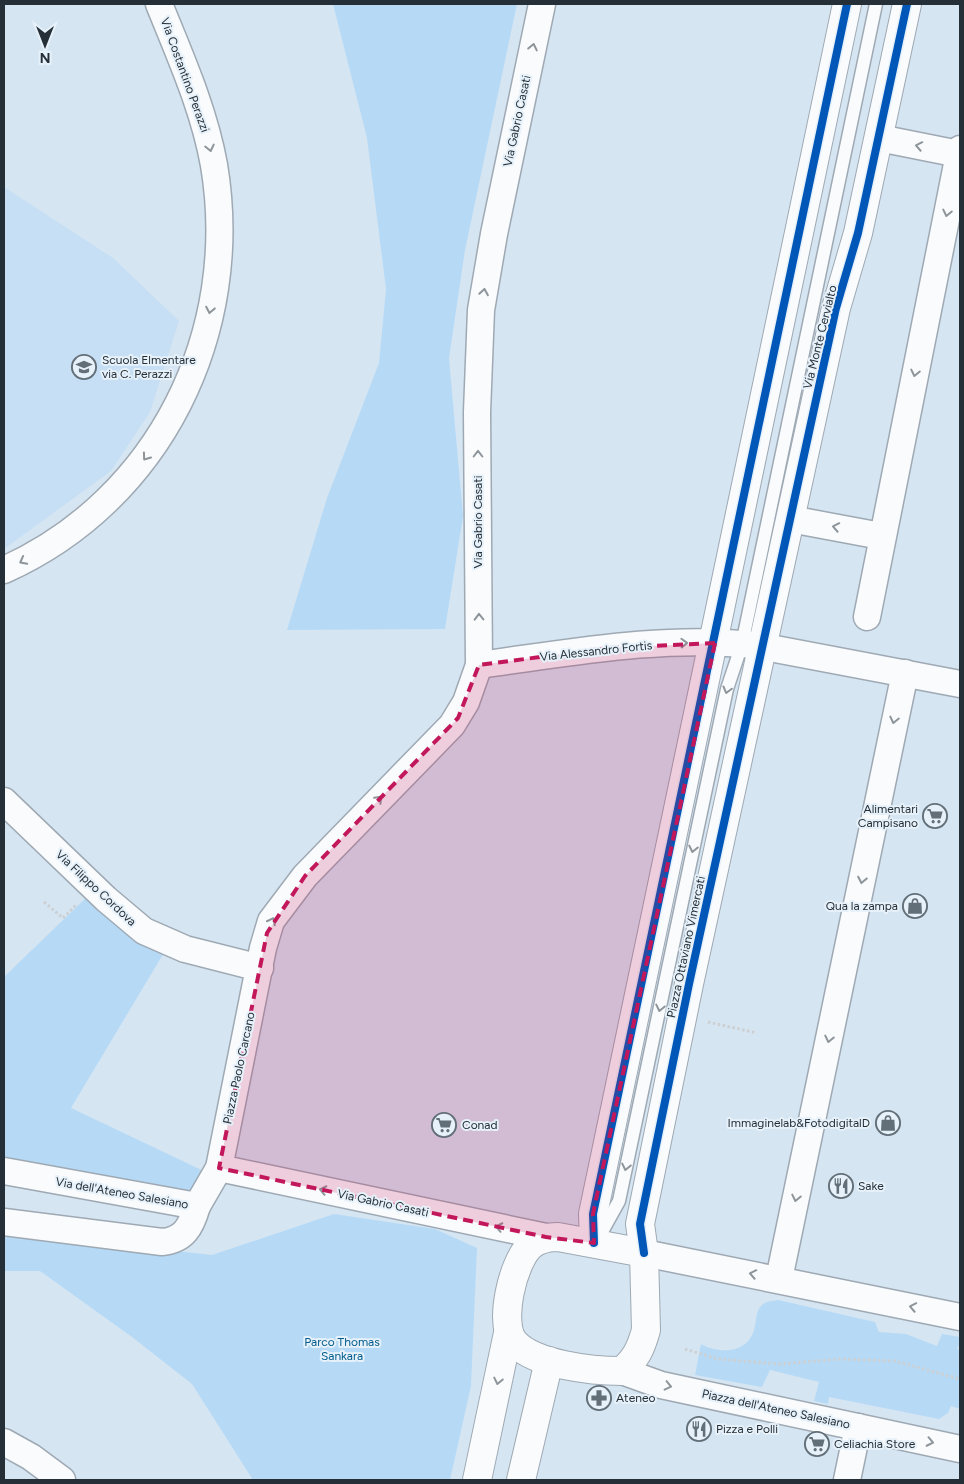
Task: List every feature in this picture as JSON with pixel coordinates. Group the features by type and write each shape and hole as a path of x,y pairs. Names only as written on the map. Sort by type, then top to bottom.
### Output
{"street":[{"name":"Via Costantino Perazzi","path":"4,570 43,550 66,534 102,506 129,479 174,415 201,350 212,297 218,240 215,174 198,104 159,4"},
{"name":"Via Gabrio Casati","path":"260,968 267,933 285,901 304,876 458,718 473,688 479,665 478,412 481,310 494,234 542,4"},
{"path":"594,1244 594,1214 715,643 785,291 847,4"},
{"name":"Via Monte Cervialto","path":"753,646 790,519 836,308 853,257 906,4"},
{"path":"866,617 960,151 879,138"},
{"path":"790,519 882,536"},
{"name":"Via Alessandro Fortis","path":"479,665 609,648 715,643"},
{"path":"715,643 753,646 960,684"},
{"name":"Piazza Ottaviano Vimercati","path":"644,1254 640,1224 748,714 753,646"},
{"path":"779,1280 905,673"},
{"name":"Via Filippo Cordova","path":"4,801 106,899 144,931 185,949 260,968"},
{"name":"Piazza Paolo Carcano","path":"219,1168 260,968"},
{"name":"Via Gabrio Casati","path":"219,1168 546,1237"},
{"name":"Via dell'Ateneo Salesiano","path":"4,1171 197,1206 219,1168"},
{"path":"4,1222 162,1242 173,1241 183,1236 189,1228 197,1206"},
{"path":"477,1480 508,1333 508,1303 515,1271 531,1244 546,1237 568,1238 960,1316"},
{"path":"622,1372 638,1355 646,1330 644,1254"},
{"name":"Piazza dell'Ateneo Salesiano","path":"508,1333 521,1348 549,1361 596,1371 622,1372 662,1384 960,1448"},
{"path":"521,1480 549,1361"},
{"path":"846,1480 858,1427"},
{"path":"4,1442 32,1456 62,1480"}],"lane":[{"name":"Via Monte Cervialto","path":"753,646 876,4"},
{"name":"Piazza Ottaviano Vimercati","path":"594,1244 619,1201 727,689 753,646"},
{"path":"487,1436 488,1480"},
{"path":"512,1480 528,1445"}],"path":[{"path":"44,902 62,918 82,899"},
{"path":"683,1016 757,1033"},
{"path":"685,1349 718,1359 779,1364 841,1359 895,1361 960,1379"}],"highlighted area":[{"path":"715,643 593,1214 594,1243 546,1237 219,1168 267,933 305,876 458,718 479,665 609,648"}],"shaded area":[{"name":"Scuola Elmentare via C. Perazzi","path":"4,187 113,258 179,321 150,412 111,471 4,549"}],"green space":[{"path":"333,4 517,4 465,250 449,358 463,516 445,629 287,630 327,498 379,363 386,289 367,138"},
{"path":"90,894 165,951 71,1108 210,1174 195,1200 4,1164 4,977"},
{"name":"Parco Thomas Sankara","path":"334,1214 435,1229 477,1248 471,1386 450,1480 253,1480 192,1384 132,1337 40,1271 4,1271 4,1232 212,1255"},
{"path":"778,1300 875,1322 879,1332 906,1334 937,1346 942,1334 960,1337 960,1344 957,1349 960,1350 960,1409 951,1406 948,1413 939,1419 829,1397 828,1404 814,1401 819,1382 770,1370 762,1387 695,1375 701,1344 724,1350 739,1348 750,1338 754,1330 760,1306 766,1302"}],"cycle path":[{"path":"594,1243 593,1214 847,4"},
{"path":"644,1253 640,1224 689,984 836,308 858,233 907,4"}],"place":[{"name":"Scuola Elmentare via C. Perazzi","path":"84,367"},
{"name":"Alimentari Campisano","path":"935,816"},
{"name":"Qua la zampa","path":"915,906"},
{"name":"Immaginelab&FotodigitalD","path":"888,1123"},
{"name":"Conad","path":"444,1125"},
{"name":"Sake","path":"841,1186"},
{"name":"Ateneo","path":"599,1398"},
{"name":"Pizza e Polli","path":"699,1429"},
{"name":"Celiachia Store","path":"817,1444"}]}
